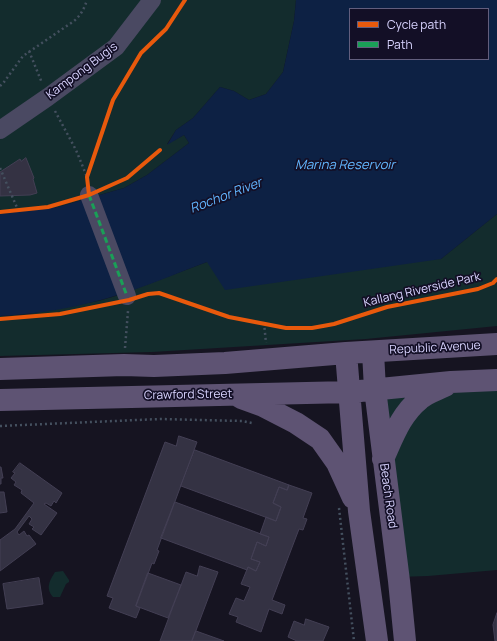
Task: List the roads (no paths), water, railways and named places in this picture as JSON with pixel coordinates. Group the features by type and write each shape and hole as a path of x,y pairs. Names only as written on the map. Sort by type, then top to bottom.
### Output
{"main road":[{"name":"Republic Avenue","path":"373,352 497,344"},
{"path":"0,369 225,363 373,352"},
{"name":"Beach Road","path":"373,352 375,389 405,641"},
{"path":"346,353 358,502 377,641"},
{"path":"375,389 451,382 497,380"},
{"path":"383,459 401,420 410,408 422,398 451,382"},
{"name":"Crawford Street","path":"0,400 350,392 375,389"},
{"path":"232,394 263,406 296,423 320,439 337,463 358,502"},
{"path":"358,502 371,482 379,482 387,485"}],"street":[{"name":"Kampong Bugis","path":"0,130 116,47 152,0"},
{"path":"89,195 127,296"}],"water":[{"name":"Marina Reservoir","path":"296,0 497,0 497,214 441,259 225,290 207,262 140,288 89,303 45,312 0,316 0,214 58,207 124,188 147,175 189,143 184,135 167,145 176,130 193,118 220,87 234,91 249,100 266,94 283,72 294,21"}],"water label":[{"name":"Rochor River","path":"226,196"}]}
